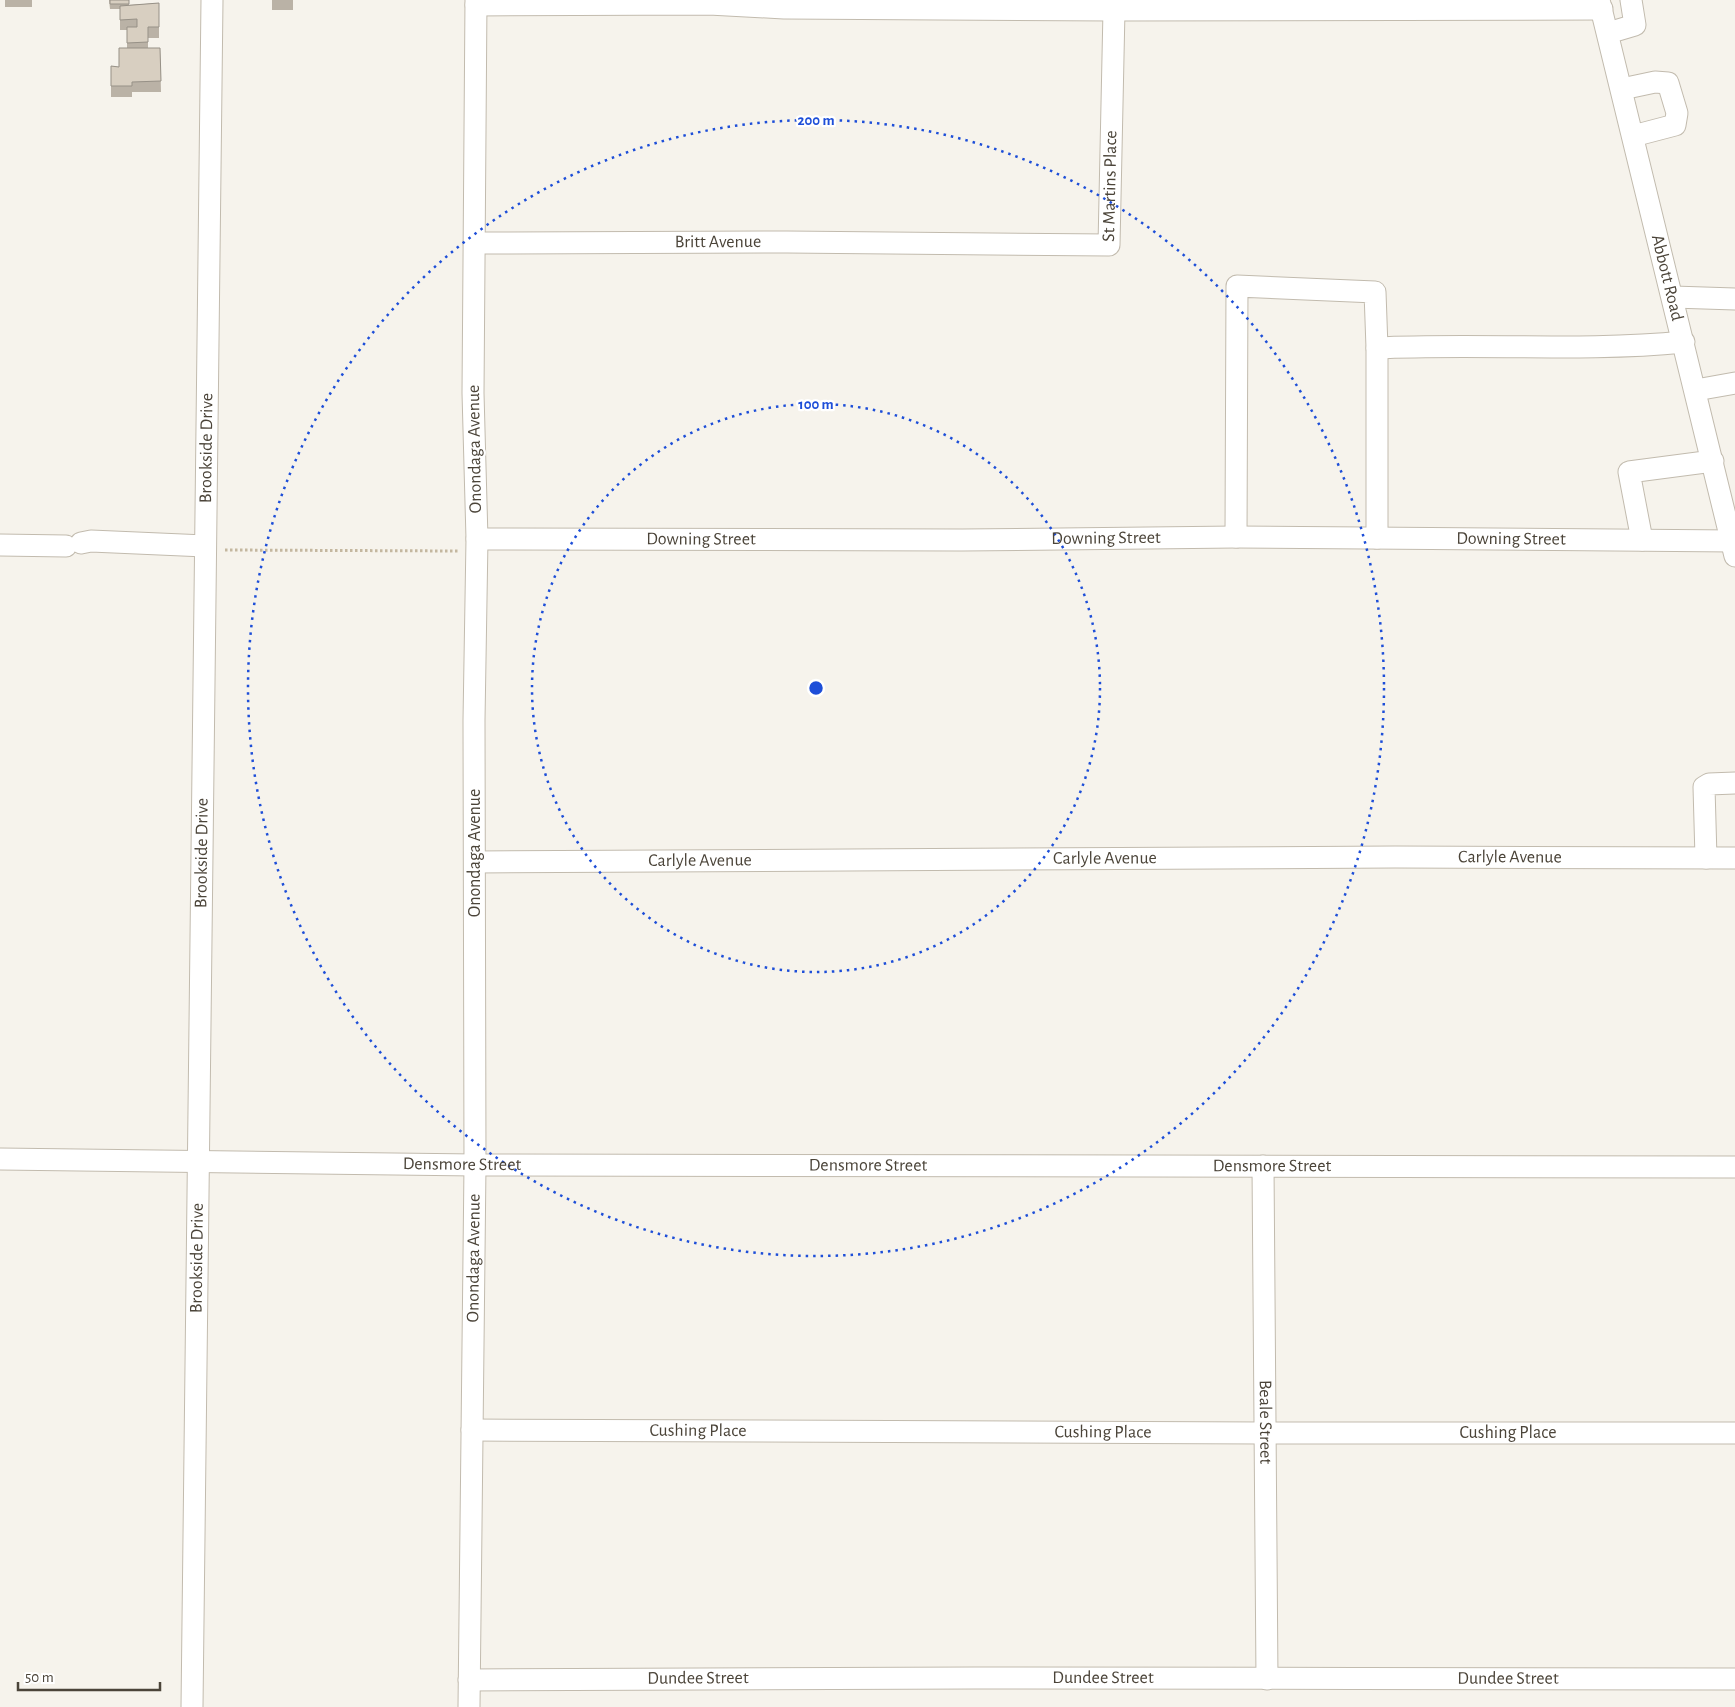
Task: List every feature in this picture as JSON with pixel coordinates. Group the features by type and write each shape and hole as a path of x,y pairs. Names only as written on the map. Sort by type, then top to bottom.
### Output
{"street":[{"name":"Brookside Drive","path":"192,1707 212,0"},
{"path":"1608,33 1635,25 1631,0"},
{"path":"476,3 709,4 784,8 1114,10 1600,4"},
{"name":"Onondaga Avenue","path":"469,1707 475,1165 476,862 474,720 477,539 473,393 476,3"},
{"name":"Abbott Road","path":"1600,4 1734,546"},
{"name":"St Martins Place","path":"961,244 1109,245 1114,10"},
{"path":"1622,89 1655,82 1668,84 1678,113 1675,125 1633,136"},
{"name":"Britt Avenue","path":"474,243 961,244"},
{"path":"1236,537 1237,286 1375,292 1377,348 1377,538"},
{"path":"1673,297 1735,299"},
{"path":"1377,348 1418,346 1632,347 1684,342"},
{"path":"1696,390 1735,384"},
{"path":"1642,540 1629,472 1713,461"},
{"name":"Downing Street","path":"477,539 962,540 1236,537 1642,540 1734,546"},
{"path":"0,546 73,544 90,541 205,546"},
{"path":"1706,858 1704,787 1709,784 1735,783"},
{"name":"Carlyle Avenue","path":"476,862 1735,858"},
{"name":"Densmore Street","path":"0,1159 197,1163 475,1165 1735,1167"},
{"name":"Beale Street","path":"1263,1166 1267,1679"},
{"name":"Cushing Place","path":"472,1430 1735,1433"},
{"name":"Dundee Street","path":"469,1680 828,1677 1735,1679"}],"path":[{"path":"205,546 219,550 464,551 477,539"}],"building":[{"path":"110,0 129,0 129,4 110,4"},
{"path":"159,3 159,27 148,27 148,42 127,43 127,27 137,27 137,19 120,20 120,6"},
{"path":"119,48 160,48 161,81 132,82 132,86 111,86 111,66 119,67"}]}
